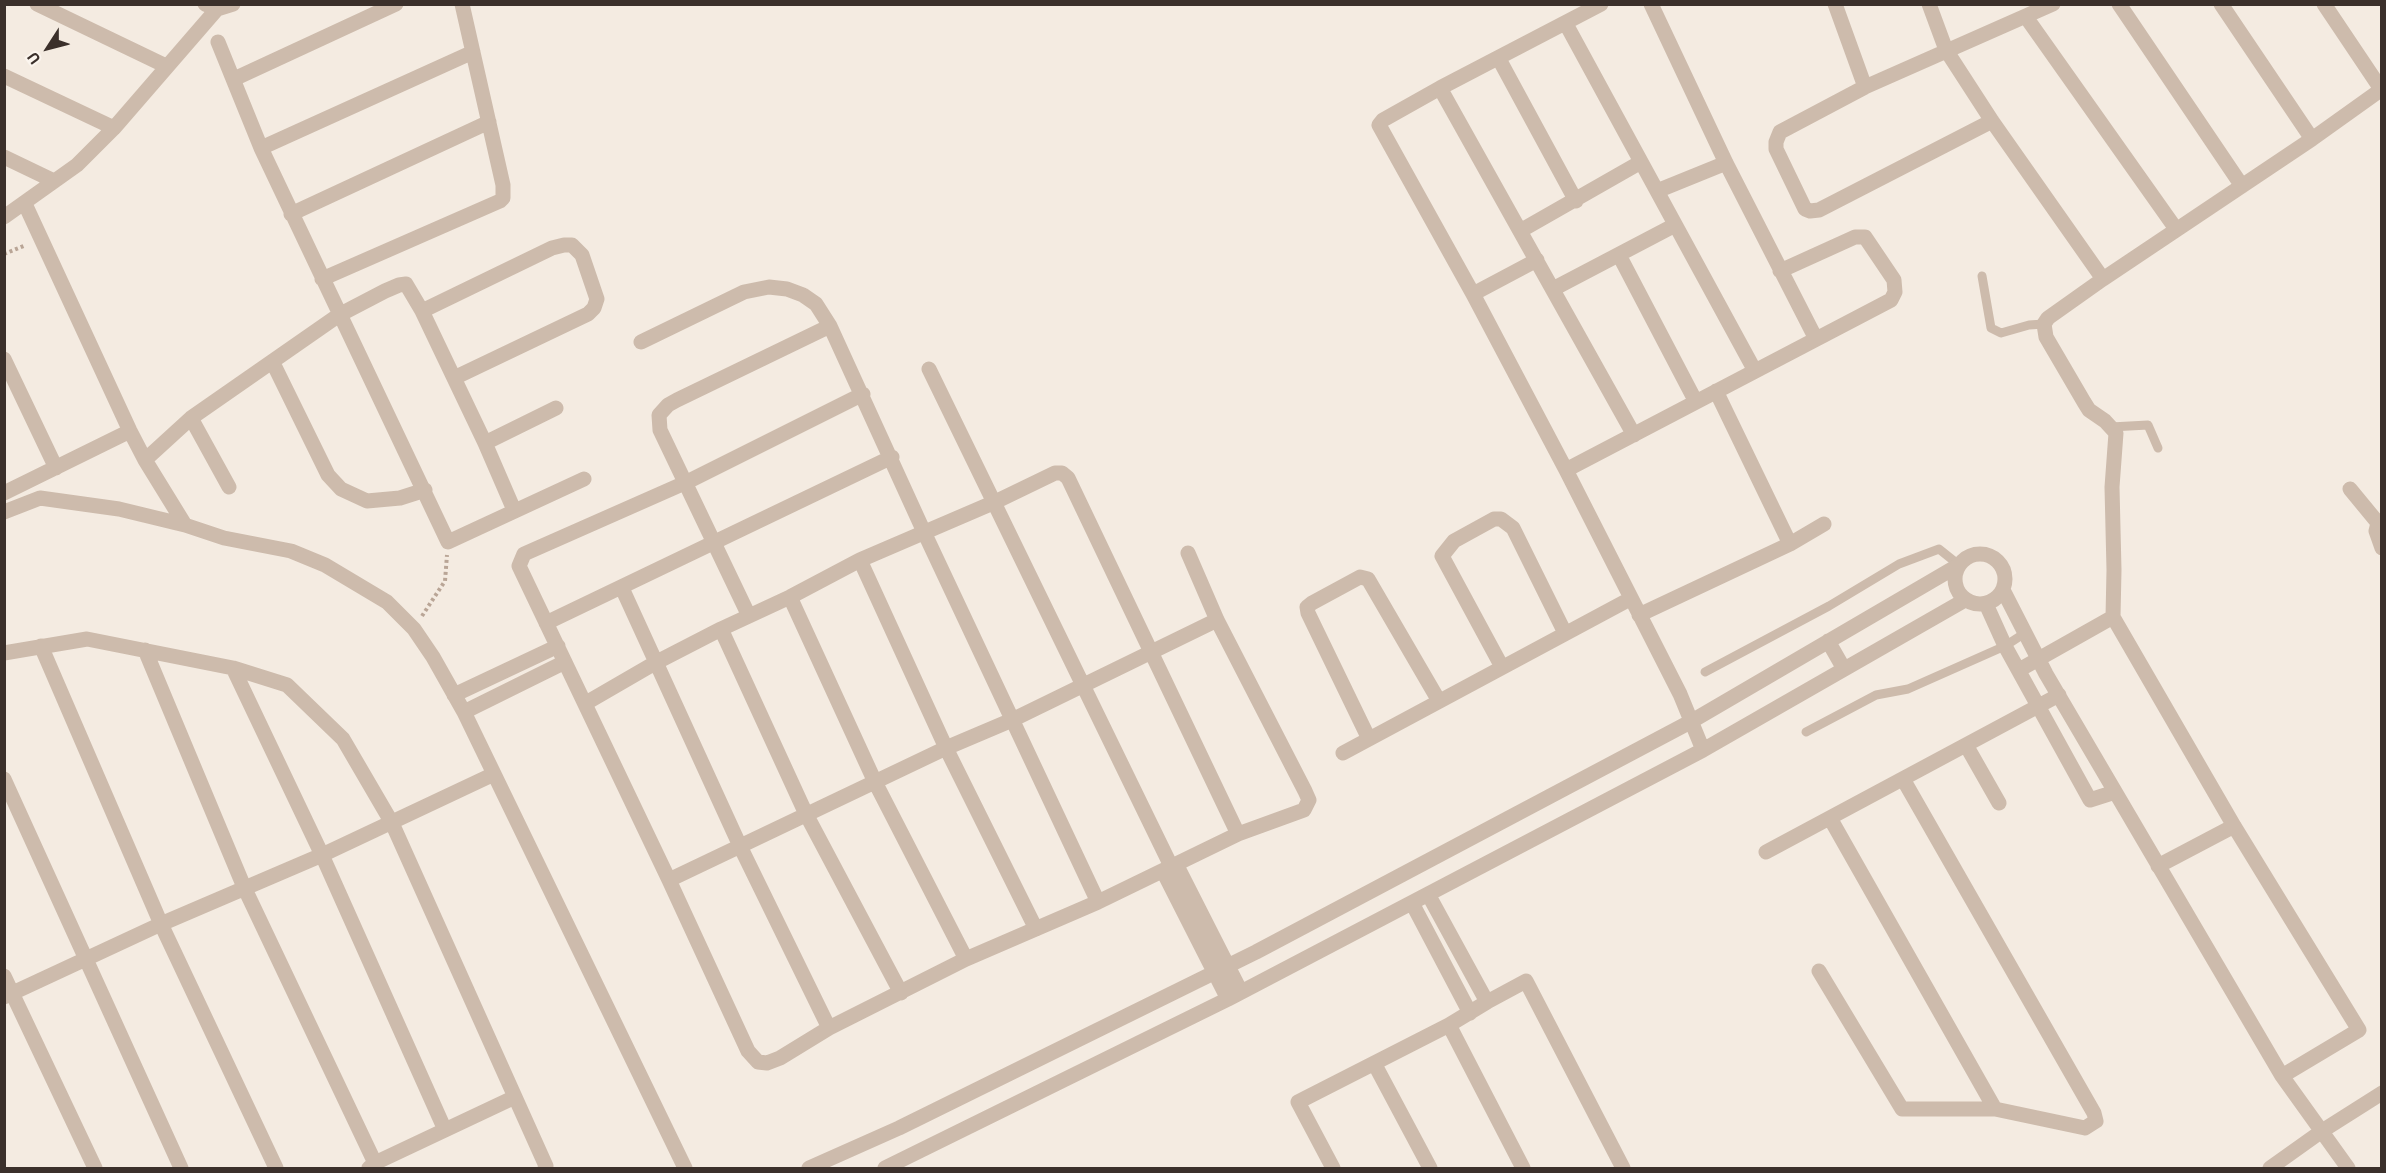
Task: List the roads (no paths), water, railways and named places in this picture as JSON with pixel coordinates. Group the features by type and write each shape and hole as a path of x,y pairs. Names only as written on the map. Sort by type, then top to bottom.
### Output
{"street":[{"path":"37,4 166,66"},
{"path":"4,217 77,165 114,128 211,7 233,4"},
{"path":"234,79 396,4"},
{"path":"322,279 503,198 503,185 462,4"},
{"path":"1601,4 1440,88 1383,120 1379,125 1473,294 1566,470 1692,721 1703,750"},
{"path":"1651,4 1726,163 1816,339"},
{"path":"1835,4 1865,87"},
{"path":"1929,4 1946,50 1992,121 2103,279"},
{"path":"1992,121 1819,210 1810,212 1805,209 1776,149 1780,132 1865,87 2053,4"},
{"path":"2119,4 2242,186"},
{"path":"2221,4 2312,139"},
{"path":"2282,1076 2359,1030 2234,826 2113,616 2112,487 2116,434 2111,427 2089,410 2046,337 2043,324 2048,318 2103,279 2312,139 2381,89 2324,4"},
{"path":"2026,17 2175,229"},
{"path":"1566,24 1755,371"},
{"path":"218,42 261,148 291,214 448,542 584,479"},
{"path":"261,148 473,52"},
{"path":"1499,59 1576,201"},
{"path":"4,76 114,128"},
{"path":"1440,88 1634,435"},
{"path":"291,214 489,122"},
{"path":"4,157 54,181"},
{"path":"1520,231 1641,162"},
{"path":"1657,191 1726,163"},
{"path":"25,204 130,431 145,460 186,525"},
{"path":"1553,290 1675,225"},
{"path":"1566,470 1891,300 1895,292 1894,280 1864,237 1855,237 1780,271"},
{"path":"422,311 552,248 572,245 582,255 597,299 594,308 588,314 453,378"},
{"path":"1619,255 1696,402"},
{"path":"1473,294 1537,260"},
{"path":"145,460 191,418 339,315 385,291 406,284 422,311 514,510"},
{"path":"641,342 744,292 769,287 787,289 803,295 816,304 830,326 863,394 924,532 1098,902"},
{"path":"749,616 687,482 660,430 658,421 662,410 677,399 830,326"},
{"path":"4,359 56,468"},
{"path":"273,363 328,475 341,489 367,501 400,498 425,490"},
{"path":"929,369 1084,685 1170,867 1235,995"},
{"path":"1716,392 1790,544"},
{"path":"863,394 687,482 524,554 519,566 748,1051 758,1062 767,1063 780,1058 829,1028 966,959 1098,902 1238,834 1304,810 1309,800 1217,620 1188,553"},
{"path":"485,443 556,408"},
{"path":"191,418 229,487"},
{"path":"4,493 130,431"},
{"path":"546,623 892,458"},
{"path":"585,703 655,663 860,560 995,502 1055,473 1062,473 1068,478 1152,650 1238,834"},
{"path":"2350,489 2380,522 2376,531 2382,548"},
{"path":"4,512 39,498 119,509 186,525 224,538 291,551 325,564 387,602 414,629 434,657 464,712 685,1168"},
{"path":"1502,667 1442,556 1454,542 1494,519 1501,519 1514,528 1565,633"},
{"path":"1639,615 1790,544 1824,524"},
{"path":"809,1168 898,1128 1221,970 1692,721 1959,565 1967,558 1977,554 1988,555 2003,569 2005,580 1996,599 1986,604 1975,604 1965,600 1957,590 1955,577 1959,565"},
{"path":"860,560 945,748 1036,929"},
{"path":"1369,739 1308,613 1307,607 1311,603 1360,577 1368,579 1439,701"},
{"path":"622,588 740,846 829,1028"},
{"path":"2002,590 2038,659 2282,1076 2348,1168"},
{"path":"790,597 875,782 966,959"},
{"path":"1343,753 1630,598"},
{"path":"885,1168 1235,995 1703,750 1965,600"},
{"path":"1986,604 2005,646 2090,800 2115,792"},
{"path":"2019,670 2113,616"},
{"path":"669,880 945,748 1012,720 1217,620"},
{"path":"721,629 806,813 901,993"},
{"path":"4,653 87,639 233,668 287,685 343,739 392,823 545,1168"},
{"path":"1828,641 1844,669"},
{"path":"41,646 161,924 276,1168"},
{"path":"454,695 558,646"},
{"path":"145,650 244,887 372,1166 515,1097"},
{"path":"464,712 566,662"},
{"path":"233,668 322,855 445,1130"},
{"path":"1766,852 2059,695"},
{"path":"1966,745 1999,804"},
{"path":"8,995 161,924 322,855 494,774"},
{"path":"4,779 181,1168"},
{"path":"1819,971 1902,1109 1995,1109 2085,1128 2096,1121 2094,1113 1903,779"},
{"path":"1830,818 1995,1109"},
{"path":"2158,866 2234,826"},
{"path":"1428,894 1488,1002"},
{"path":"1412,903 1470,1013"},
{"path":"4,976 8,995 95,1168"},
{"path":"1333,1168 1298,1102 1449,1025 1526,981 1623,1168"},
{"path":"1449,1025 1523,1168"},
{"path":"1374,1063 1430,1168"},
{"path":"2270,1168 2322,1131 2382,1093"}],"lane":[{"path":"1982,276 1991,328 2001,333 2029,325 2043,324"},
{"path":"2111,427 2148,425 2158,448"},
{"path":"1705,672 1829,606 1899,564 1939,549 1959,565"},
{"path":"1806,732 1875,695 1908,689 2005,646 2025,633"}]}
